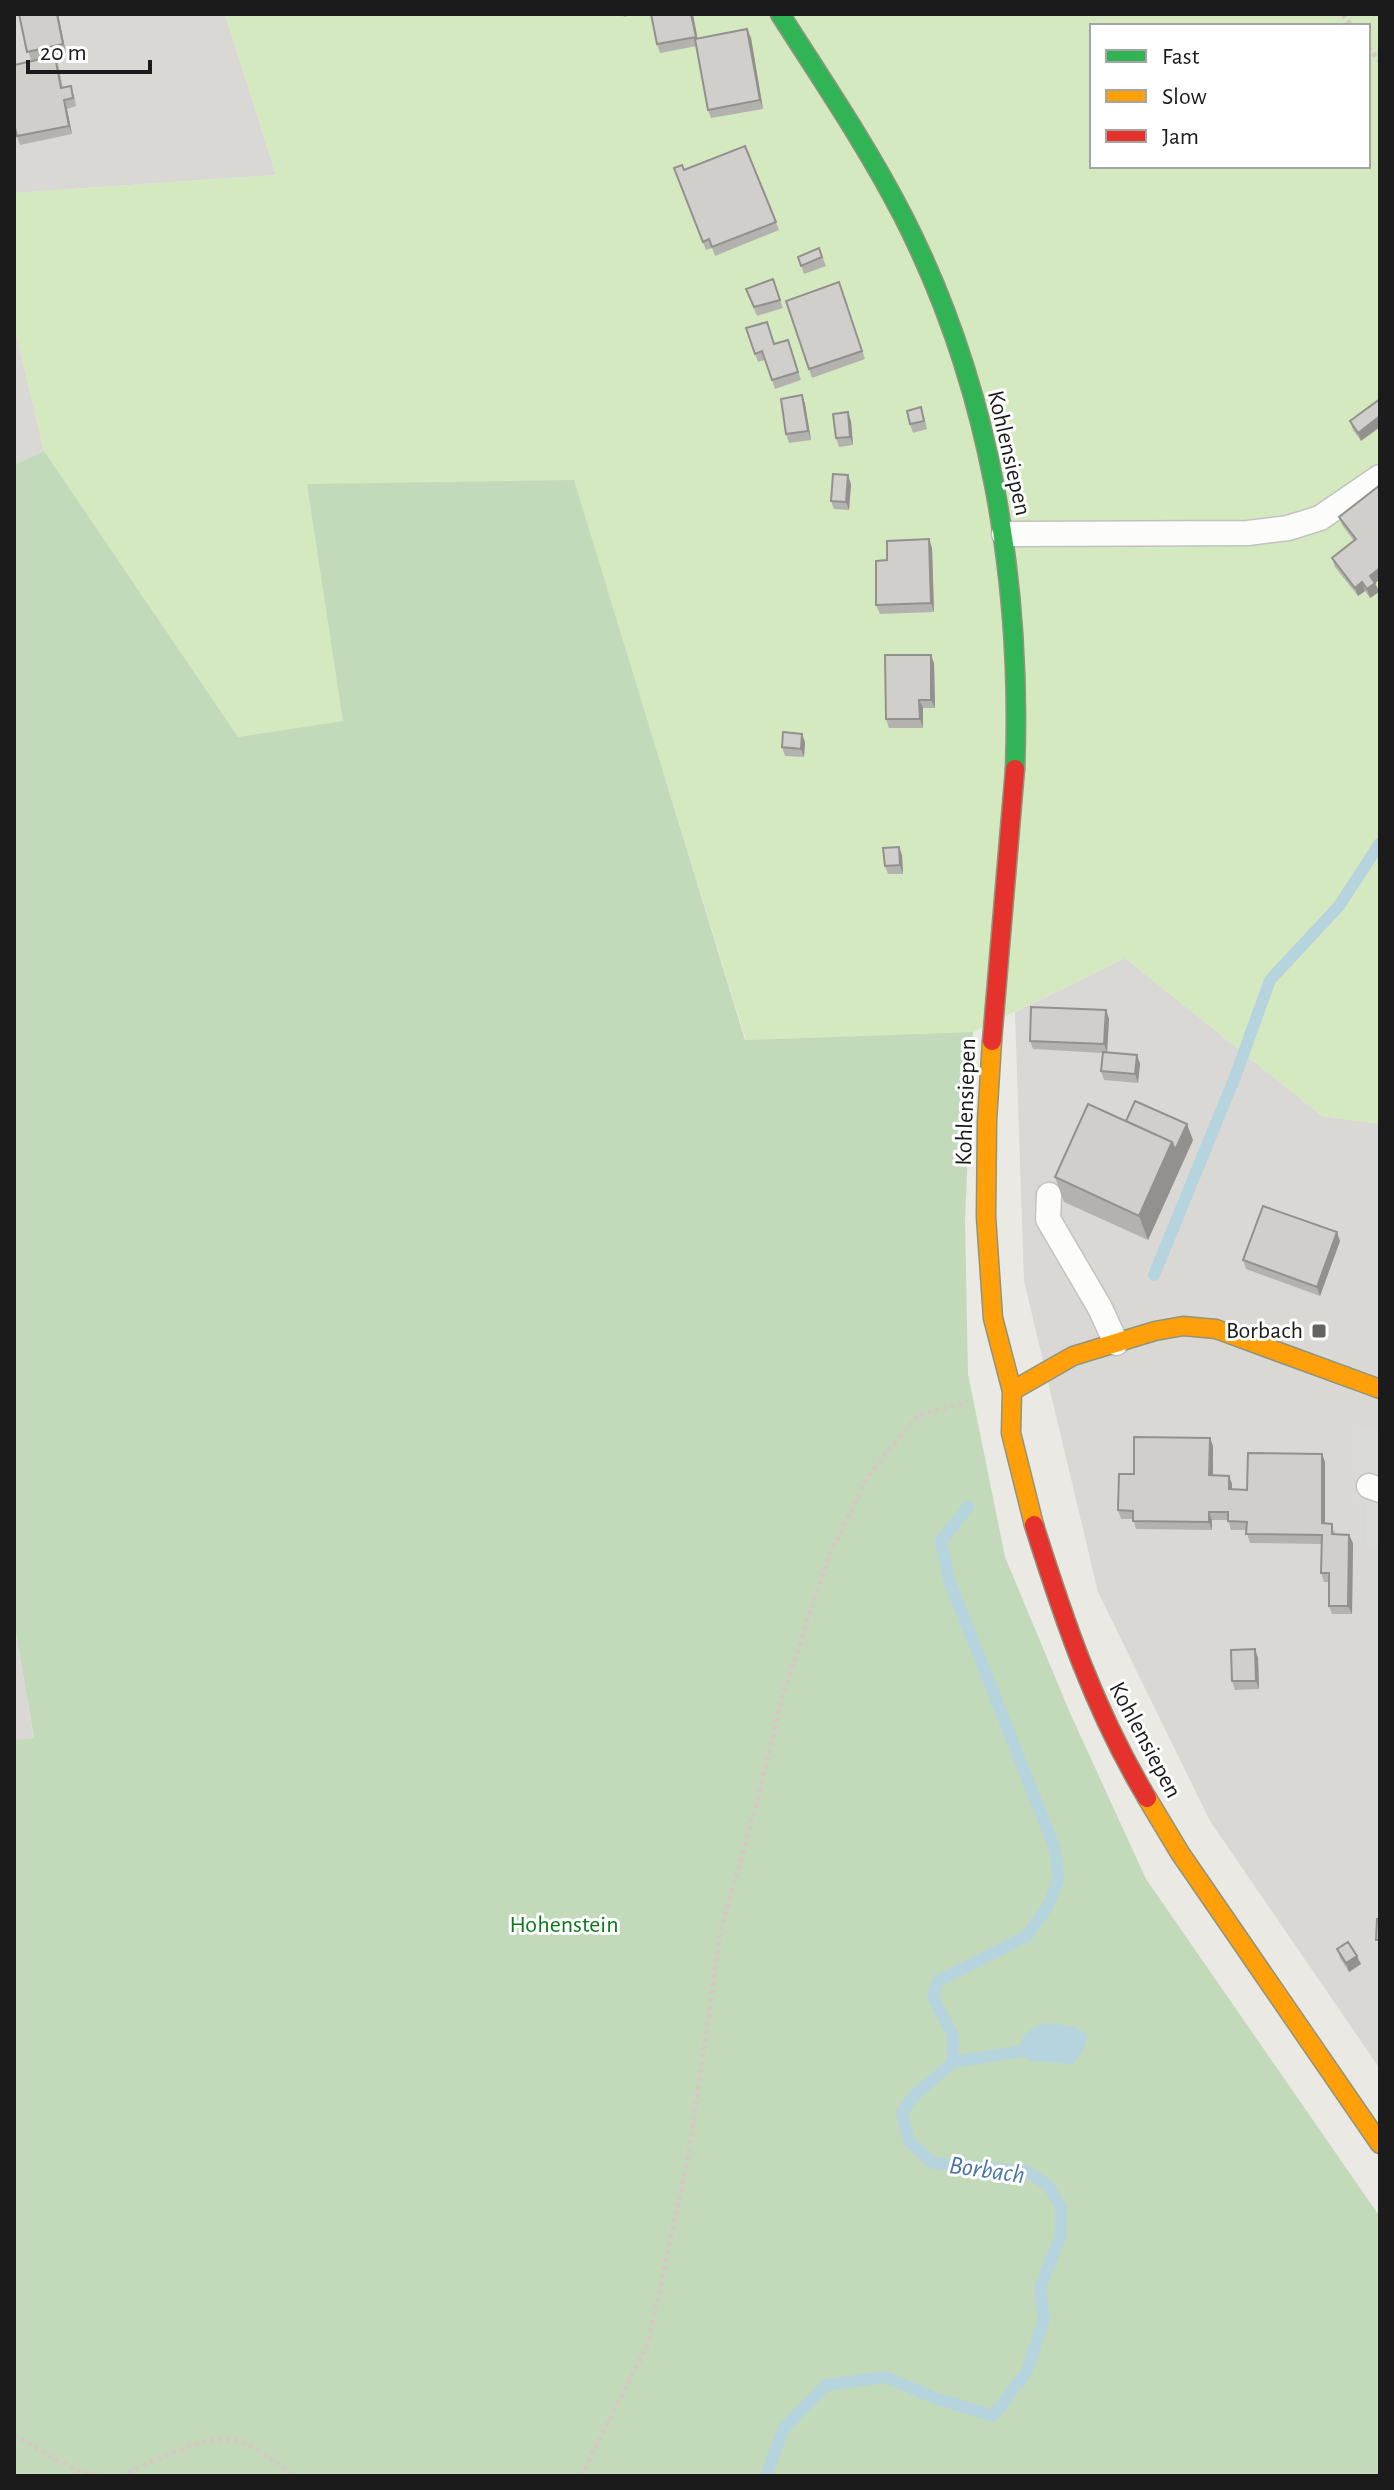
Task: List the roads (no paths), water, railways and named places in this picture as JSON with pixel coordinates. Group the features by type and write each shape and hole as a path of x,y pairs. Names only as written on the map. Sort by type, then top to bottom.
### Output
{"street":[{"name":"Kohlensiepen","path":"780,14 844,114 903,217 945,312 978,416 1004,534 1017,705 1014,786 992,1033 986,1217 993,1318 1012,1391 1011,1433 1025,1498 1070,1639 1101,1712 1134,1776 1180,1853 1380,2144"},
{"path":"1012,1391 1073,1356 1168,1328 1199,1327 1216,1329 1380,1389"}],"lane":[{"path":"1004,534 1248,533 1288,528 1320,518 1380,477"},
{"path":"1049,1195 1048,1219 1100,1308 1116,1343"}],"water":[{"path":"1045,2023 1076,2027 1088,2035 1082,2052 1073,2064 1030,2061 1018,2052 1027,2033"}],"waterway":[{"name":"Borbach","path":"1154,1275 1235,1077 1270,980 1339,906 1380,843"},
{"name":"Borbach","path":"766,2476 784,2428 826,2385 885,2377 935,2398 993,2416 1027,2371 1044,2319 1040,2287 1061,2235 1061,2207 1048,2185 1026,2171 932,2163 909,2141 902,2113 913,2097 953,2062 953,2035 933,1998 938,1981 1027,1936 1049,1904 1058,1880 1055,1849 949,1580 941,1541 968,1507"},
{"path":"953,2062 1018,2052"}],"place":[{"name":"Borbach","path":"1319,1331"}],"park label":[{"name":"Hohenstein","path":"564,1925"}]}
